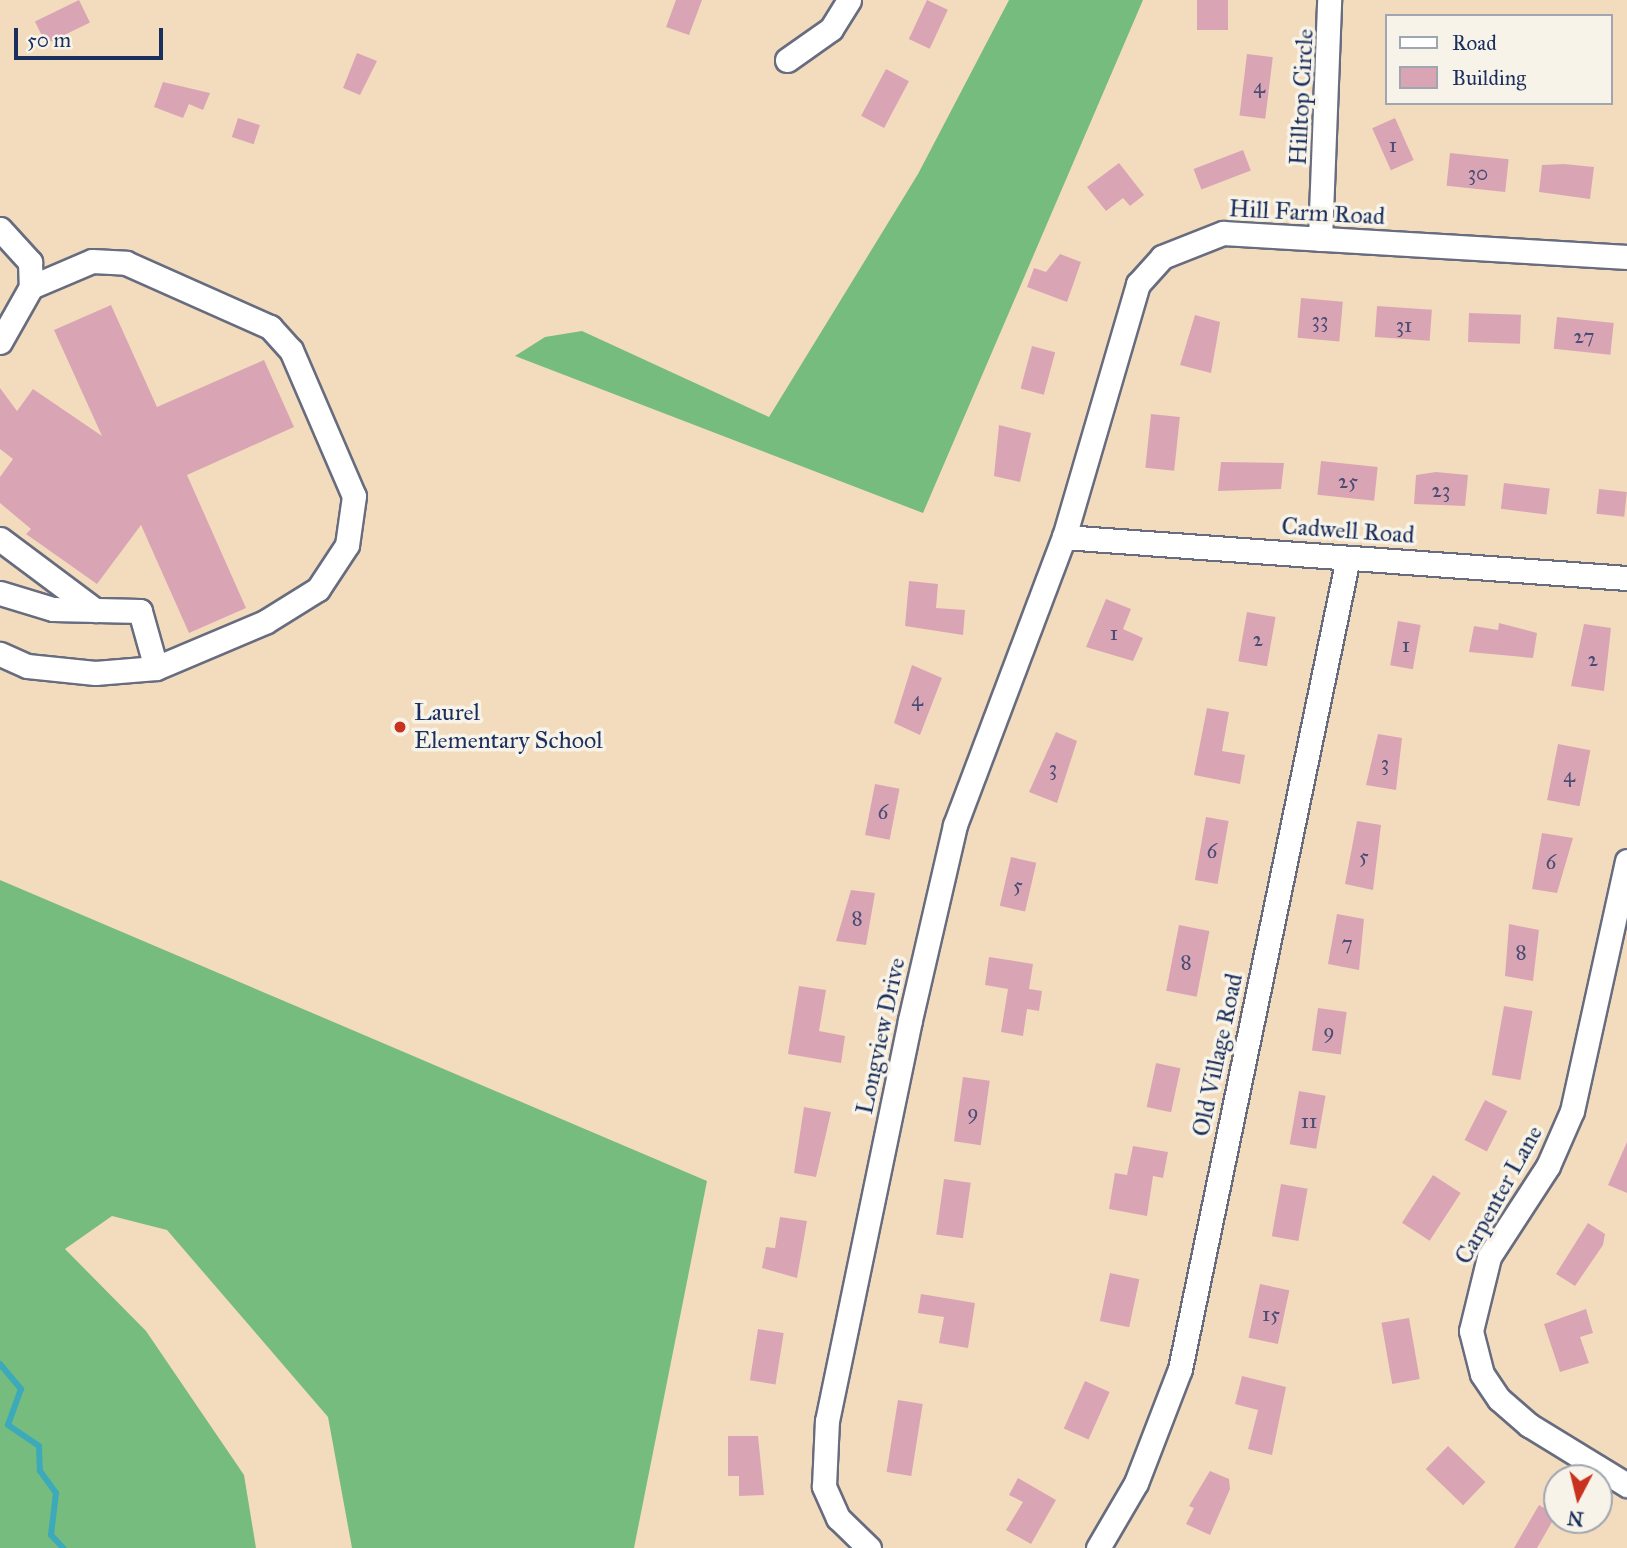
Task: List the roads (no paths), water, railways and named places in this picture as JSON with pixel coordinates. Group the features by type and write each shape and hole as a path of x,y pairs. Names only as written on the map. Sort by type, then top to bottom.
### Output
{"street":[{"path":"787,60 831,29 849,0"},
{"name":"Hilltop Circle","path":"1320,239 1329,0"},
{"path":"0,229 30,262 31,287 0,342"},
{"name":"Hill Farm Road","path":"1064,537 1138,284 1163,257 1223,233 1627,257"},
{"path":"0,654 27,666 95,673 156,668 265,622 318,589 347,545 354,496 291,350 270,327 126,263 92,261 31,287"},
{"name":"Cadwell Road","path":"1064,537 1627,578"},
{"name":"Longview Drive","path":"869,1548 838,1518 824,1486 827,1422 955,825 1064,537"},
{"path":"0,539 95,610"},
{"name":"Old Village Road","path":"1098,1548 1141,1472 1180,1370 1348,558"},
{"path":"0,593 53,609 140,611 156,668"},
{"name":"Carpenter Lane","path":"1626,874 1572,1111 1548,1166 1489,1257 1471,1331 1482,1374 1499,1399 1529,1425 1627,1485"}],"waterway":[{"path":"0,1364 21,1389 8,1425 39,1446 40,1471 56,1493 51,1535 63,1548"}],"place":[{"name":"Laurel Elementary School","path":"400,727"}]}
